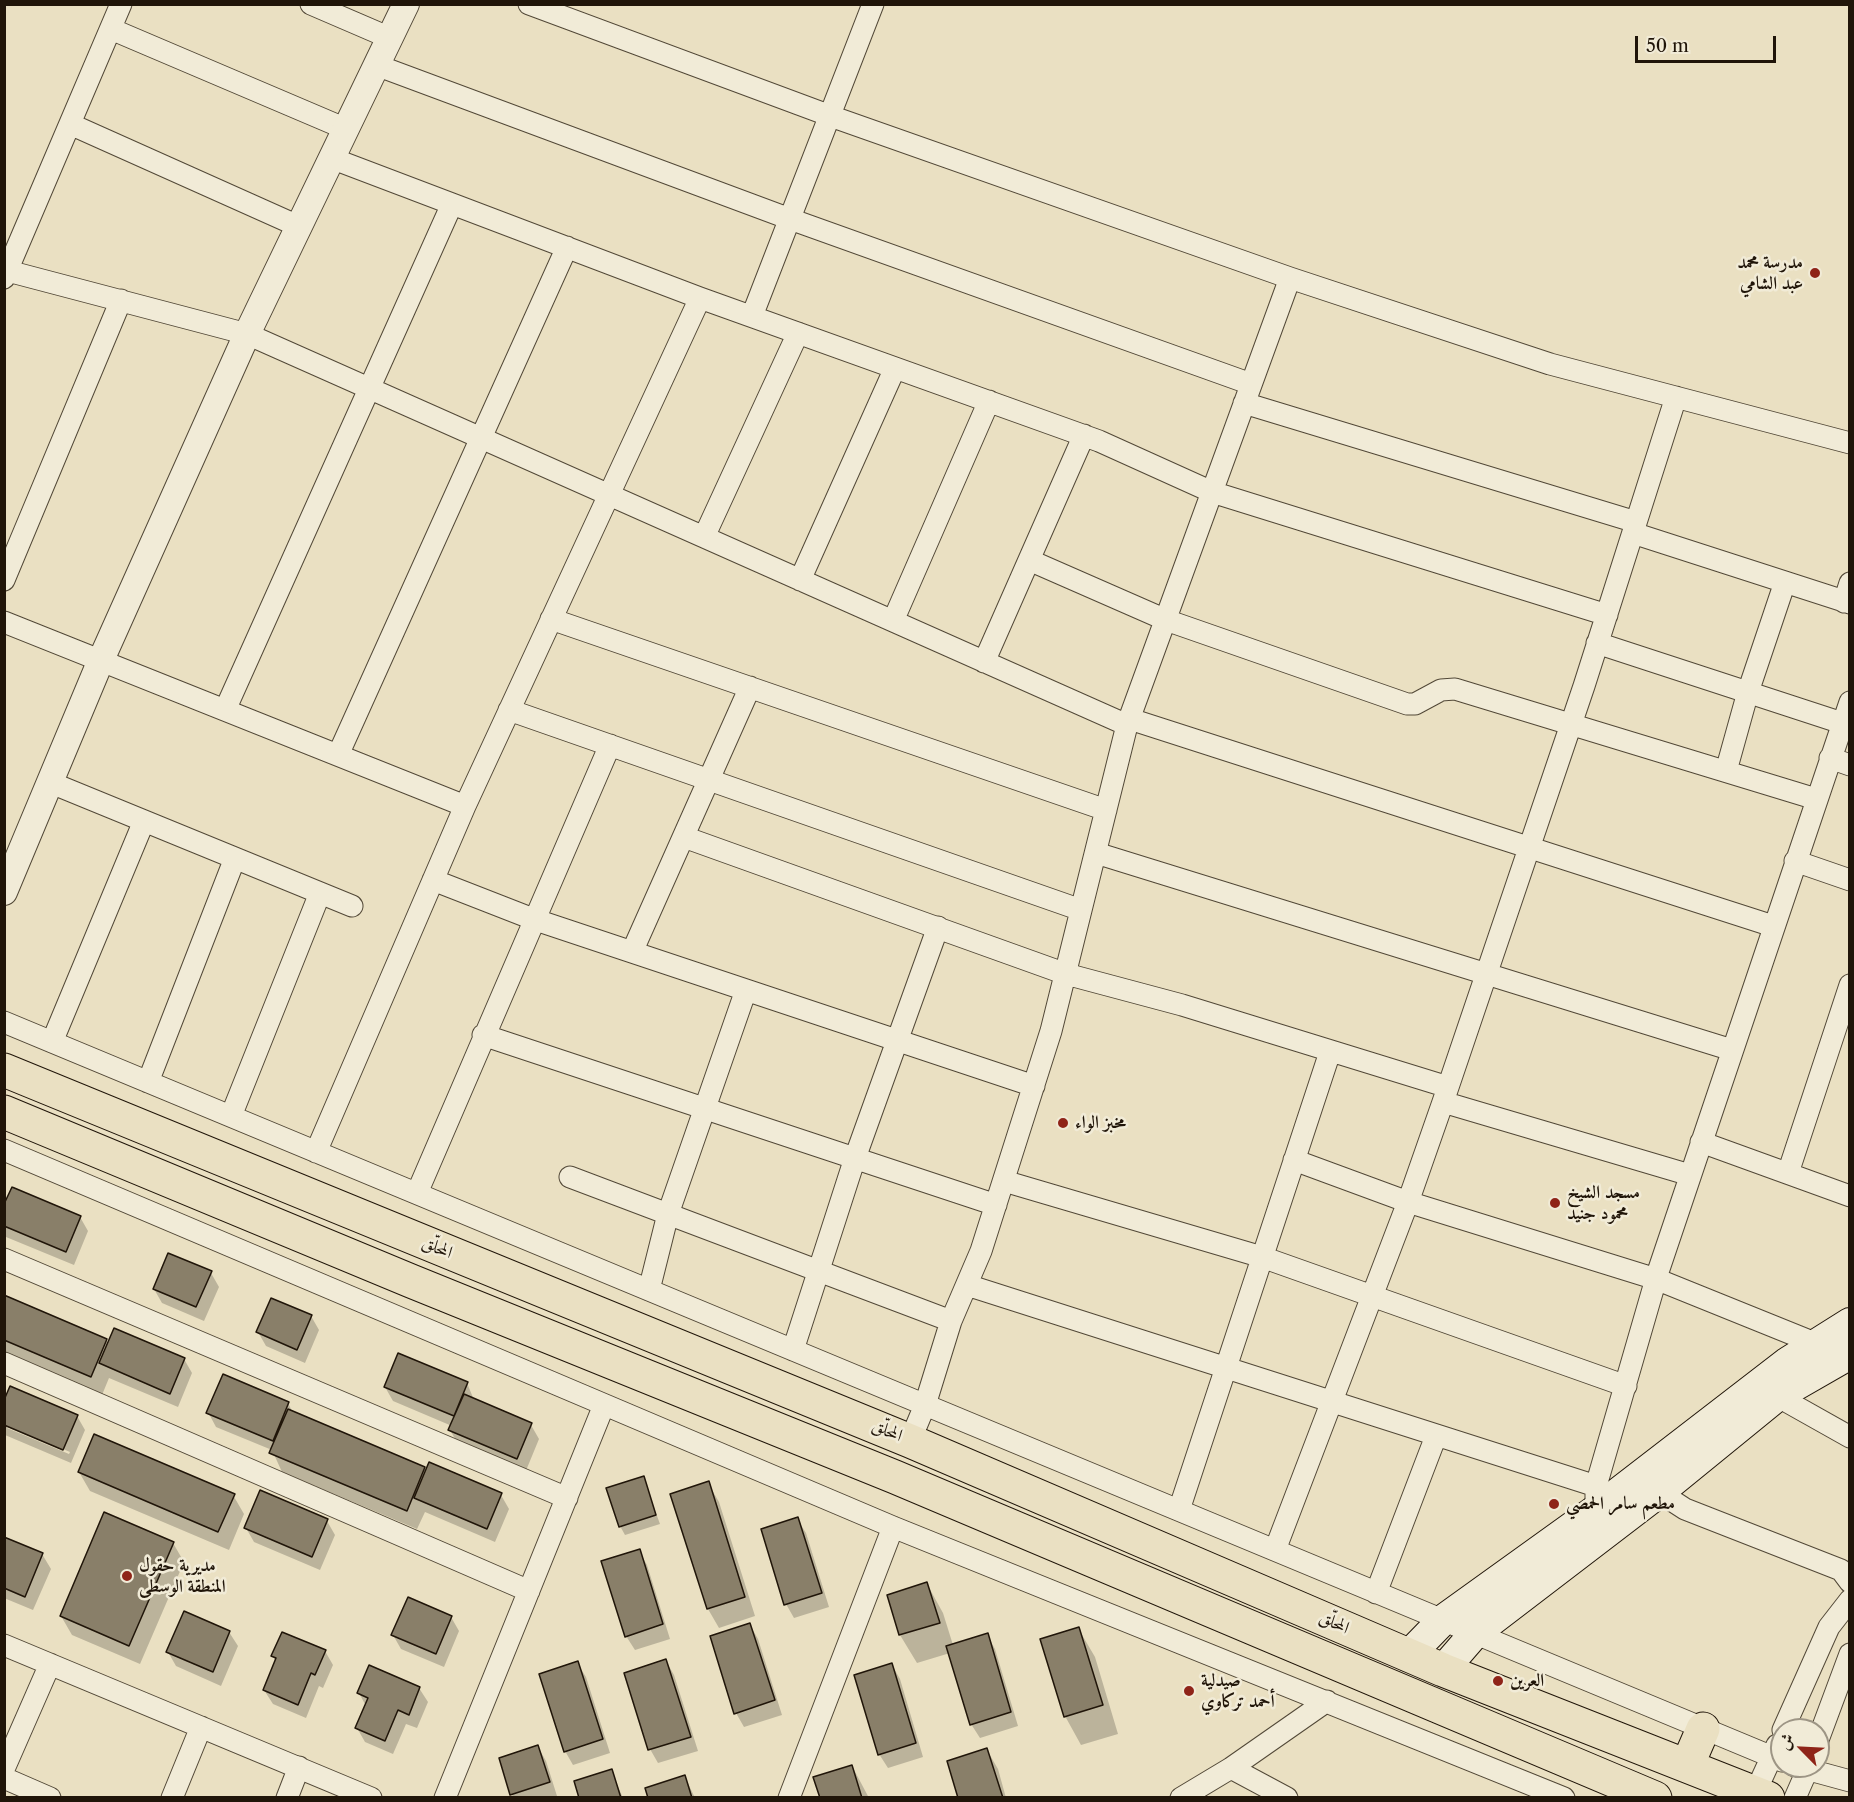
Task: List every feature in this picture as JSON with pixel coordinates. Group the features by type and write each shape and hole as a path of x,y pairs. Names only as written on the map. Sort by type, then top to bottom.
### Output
{"highway":[{"name":"المحلّق","path":"4,1070 910,1441 1161,1547 1408,1656 1759,1796"},
{"name":"المحلّق","path":"4,1112 422,1286 895,1477 1653,1797"},
{"path":"1687,1766 1703,1729"}],"main road":[{"path":"1443,1670 1475,1634 1788,1362 1850,1323"},
{"path":"1408,1656 1443,1620 1596,1498 1648,1485 1777,1396 1850,1354"}],"street":[{"path":"121,4 6,273 121,300 246,334 984,662 1129,722 1773,926"},
{"path":"311,4 390,38"},
{"path":"4,892 101,660 246,334 406,4"},
{"path":"529,4 831,116 1290,278 1550,364 1850,443"},
{"path":"752,316 872,5"},
{"path":"111,29 346,129"},
{"path":"376,65 1248,393 1785,582 1848,596"},
{"path":"70,124 298,226"},
{"path":"331,158 700,298 1084,435 1212,492 1607,615"},
{"path":"225,710 453,204"},
{"path":"338,755 567,247"},
{"path":"910,1441 925,1405 951,1321 981,1251 1034,1086 1066,974 1129,722 1290,278"},
{"path":"316,1152 465,806 700,298"},
{"path":"4,580 121,300"},
{"path":"704,537 798,333"},
{"path":"800,580 895,368"},
{"path":"1275,1550 1408,1202 1598,643 1676,397"},
{"path":"893,621 989,401"},
{"path":"984,662 1084,435"},
{"path":"1029,560 1166,620 1407,704 1415,704 1441,690 1455,689 1816,799"},
{"path":"1726,771 1748,692 1785,582"},
{"path":"551,619 1106,810"},
{"path":"4,622 465,806"},
{"path":"1598,643 1842,723"},
{"path":"632,952 750,687"},
{"path":"967,1285 1436,1436 1596,1498 1656,1279 1816,799 1840,761 1842,723 1850,702"},
{"path":"509,710 1082,910"},
{"path":"417,1193 609,745"},
{"path":"49,782 352,906"},
{"path":"52,1042 144,821"},
{"path":"684,837 1066,974 1182,1005 1330,1052 1445,1095 1690,1175"},
{"path":"1096,853 1732,1050"},
{"path":"148,1082 235,858"},
{"path":"1795,861 1850,880"},
{"path":"433,880 533,919 1034,1086"},
{"path":"231,1116 320,893"},
{"path":"793,1350 816,1272 855,1158 938,927"},
{"path":"1788,1173 1840,1046 1850,985"},
{"path":"649,1290 668,1214 746,990"},
{"path":"4,1022 1770,1757"},
{"path":"483,1035 996,1205"},
{"path":"1179,1510 1330,1052"},
{"path":"1701,1142 1850,1196"},
{"path":"4,1150 893,1527 1564,1797"},
{"path":"1294,1160 1408,1202 1656,1279 1817,1344"},
{"path":"570,1178 951,1321"},
{"path":"1004,1181 1262,1257 1626,1386"},
{"path":"4,1260 567,1498"},
{"path":"4,1363 529,1591"},
{"path":"1777,1396 1850,1437"},
{"path":"445,1797 604,1405"},
{"path":"1376,1593 1436,1436"},
{"path":"1648,1485 1685,1509 1841,1570 1850,1582"},
{"path":"789,1797 893,1527"},
{"path":"1789,1718 1829,1627 1848,1605"},
{"path":"4,1645 371,1797"},
{"path":"1826,1718 1850,1654"},
{"path":"4,1769 50,1664"},
{"path":"1181,1797 1232,1768 1327,1701"},
{"path":"172,1797 201,1727"},
{"path":"287,1797 299,1767"},
{"path":"1232,1768 1287,1797"},
{"path":"1759,1796 1770,1774"},
{"path":"1830,1775 1850,1781"},
{"path":"1795,1797 1800,1778"},
{"path":"4,1779 50,1797"}],"building":[{"path":"12,1187 81,1216 66,1252 4,1226 4,1204"},
{"path":"168,1253 212,1271 196,1307 153,1289"},
{"path":"4,1295 107,1339 91,1377 4,1340"},
{"path":"271,1298 312,1315 297,1350 256,1332"},
{"path":"114,1328 185,1358 170,1394 99,1363"},
{"path":"398,1353 468,1382 454,1416 384,1387"},
{"path":"223,1374 289,1402 273,1441 206,1413"},
{"path":"10,1386 78,1415 63,1450 4,1425 4,1400"},
{"path":"464,1394 532,1423 517,1459 448,1430"},
{"path":"288,1409 425,1467 407,1511 269,1453"},
{"path":"94,1434 235,1494 218,1532 78,1472"},
{"path":"429,1462 502,1493 487,1529 414,1498"},
{"path":"644,1476 656,1515 619,1527 606,1488"},
{"path":"709,1481 745,1597 707,1609 670,1494"},
{"path":"260,1490 328,1519 312,1557 244,1528"},
{"path":"104,1512 174,1542 129,1646 60,1616"},
{"path":"798,1517 822,1593 784,1605 761,1529"},
{"path":"4,1537 43,1553 25,1597 4,1588"},
{"path":"640,1549 663,1624 625,1637 601,1561"},
{"path":"927,1582 940,1623 899,1635 887,1595"},
{"path":"408,1597 452,1616 436,1654 391,1635"},
{"path":"184,1611 230,1631 213,1672 166,1652"},
{"path":"750,1623 775,1700 734,1714 710,1636"},
{"path":"1079,1627 1103,1705 1064,1717 1040,1639"},
{"path":"282,1632 326,1650 315,1675 311,1673 298,1705 263,1690 276,1658 271,1656"},
{"path":"988,1633 1011,1712 970,1725 946,1646"},
{"path":"666,1659 691,1737 648,1750 624,1673"},
{"path":"578,1661 603,1739 564,1752 539,1674"},
{"path":"892,1663 916,1743 878,1755 854,1675"},
{"path":"369,1665 420,1687 409,1715 398,1710 385,1741 355,1728 368,1698 357,1693"},
{"path":"538,1745 550,1782 510,1795 499,1758"},
{"path":"987,1748 1003,1798 958,1798 947,1761"},
{"path":"852,1765 862,1798 820,1798 813,1777"},
{"path":"612,1769 621,1798 579,1798 574,1781"},
{"path":"685,1775 692,1798 648,1798 645,1788"}],"place":[{"name":"مدرسة محمد عبد الشامي","path":"1815,273"},
{"name":"مخبز الواء","path":"1063,1123"},
{"name":"مسجد الشيخ محمود جنيد","path":"1555,1203"},
{"name":"مطعم سامر الحمصي","path":"1554,1504"},
{"name":"مديرية حقول المنطقة الوسطى","path":"127,1576"},
{"name":"العرين","path":"1498,1681"},
{"name":"صيدلية أحمد تركاوي","path":"1189,1691"}]}
